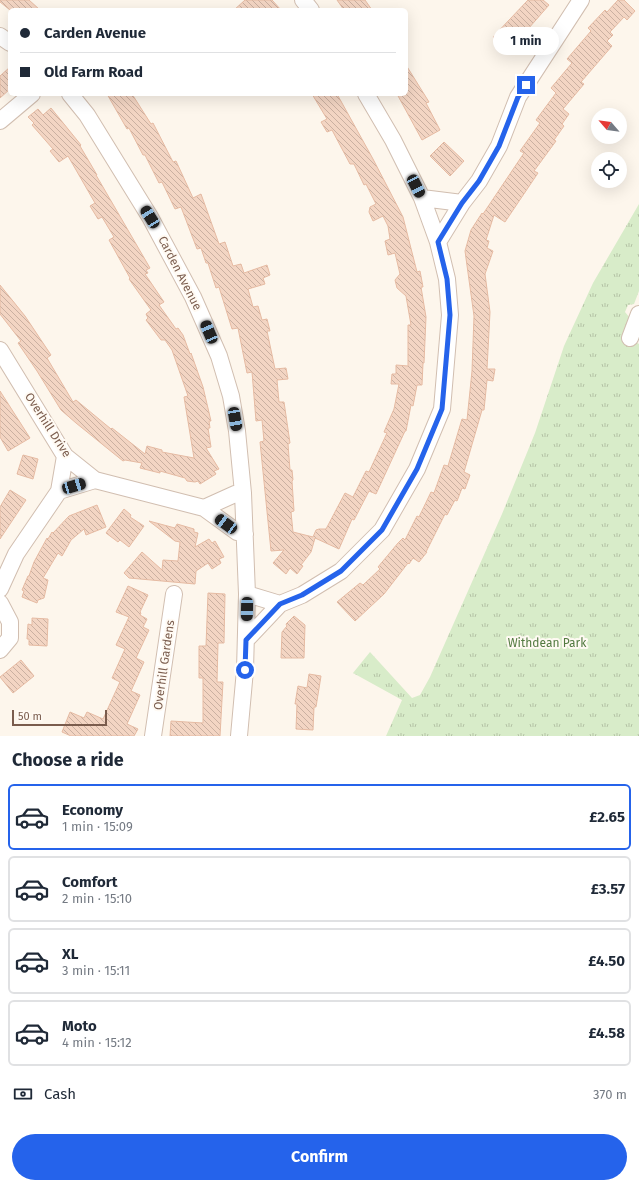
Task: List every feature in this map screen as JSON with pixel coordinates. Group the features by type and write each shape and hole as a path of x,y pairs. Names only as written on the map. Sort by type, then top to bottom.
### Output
{"street":[{"path":"303,0 309,8"},
{"path":"438,242 462,203 479,181 499,146 518,97 581,0"},
{"path":"0,122 30,96"},
{"name":"Carden Avenue","path":"72,96 87,115 150,217 194,297 219,356 231,396 237,431 243,493 247,594 245,670 239,736"},
{"path":"246,640 280,604 302,595 341,571 382,530 417,469 442,409 450,315 447,279 438,242 422,198 393,140 367,96"},
{"path":"422,198 462,203"},
{"path":"630,338 639,314"},
{"name":"Overhill Drive","path":"0,350 65,456 95,480 204,508 237,532 245,534"},
{"path":"0,589 16,554 59,491 65,456"},
{"path":"59,491 95,480"},
{"path":"204,508 235,494 243,493"},
{"name":"Overhill Gardens","path":"153,736 174,594"},
{"path":"247,594 280,604"},
{"path":"0,603 10,622 10,638 0,650"}],"green space":[{"name":"Withdean Park","path":"639,204 639,291 634,304 628,305 625,312 630,318 630,338 639,344 639,736 386,736 402,700 353,673 370,652 412,698 420,695 430,677 502,514 535,433 564,346 593,283"}],"building":[{"path":"0,0 29,0 38,8 8,8 0,2"},
{"path":"245,0 272,0 279,8 236,8"},
{"path":"337,0 365,0 371,8 343,8"},
{"path":"528,0 543,0 549,5 528,29 530,31 508,53 493,37"},
{"path":"618,0 624,0 635,11 627,20 624,17 610,32 613,35 607,41 612,46 581,82 584,84 563,109 569,114 562,124 564,126 554,140 556,141 534,171 538,173 505,222 494,215 486,240 489,241 487,248 493,251 485,274 490,312 487,369 495,369 493,381 487,380 484,410 482,410 464,472 470,475 465,489 462,488 457,501 455,500 447,515 445,514 427,552 419,562 413,558 384,594 355,621 337,602 360,583 363,585 380,569 378,567 398,543 403,538 405,540 417,516 419,517 431,492 434,493 444,465 448,466 462,419 467,420 472,371 474,316 465,251 471,230 524,153 520,151 540,123 536,120 556,93 551,88 572,63 567,59 591,31 588,28 605,10 607,12"},
{"path":"408,68 429,102 426,103 440,130 422,140 398,96 408,96"},
{"path":"8,69 8,91 0,98 0,76"},
{"path":"108,96 133,96 151,124 153,123 173,162 176,161 193,198 201,194 219,244 225,242 233,266 241,264 244,273 267,265 270,275 263,278 265,284 248,289 253,307 258,306 262,320 267,319 270,331 267,331 275,369 286,368 288,379 277,380 279,402 284,402 290,443 288,444 290,470 292,470 293,480 294,511 291,512 293,532 313,537 316,530 326,529 345,493 353,497 366,471 369,472 387,433 384,432 394,409 399,384 391,384 392,374 396,374 396,365 408,366 408,325 411,325 406,296 397,288 395,280 400,274 395,253 388,255 385,241 390,239 388,226 383,216 373,221 369,212 370,207 376,204 366,184 364,185 354,164 350,164 332,130 327,132 321,122 327,119 313,96 338,96 403,217 417,272 420,271 423,287 421,287 426,317 422,385 417,385 406,431 376,494 369,491 354,520 352,519 339,549 315,538 311,552 301,565 303,566 297,574 290,568 286,574 273,563 284,550 271,551 260,442 264,441 262,420 256,421 252,372 247,373 238,328 232,329 219,287 216,288 208,263 206,263 201,248 197,249 181,207 175,209 162,182 159,183 129,128 127,129"},
{"path":"51,108 81,145 80,146 96,175 150,268 146,270 148,273 145,274 164,302 159,305 176,329 178,328 183,335 190,354 191,353 203,387 211,421 209,421 210,428 208,428 211,447 206,448 219,469 214,471 216,474 200,484 198,481 187,481 185,478 160,471 160,473 140,468 142,463 125,460 123,461 76,423 61,410 18,343 21,341 0,314 0,285 25,316 51,355 47,358 73,402 76,400 111,429 112,428 145,454 147,446 162,450 162,452 194,458 184,397 188,396 172,350 165,340 161,340 146,320 148,318 146,314 151,310 129,279 130,278 109,240 114,237 102,217 98,219 90,206 95,203 68,156 59,162 50,151 53,149 32,125 34,123 28,117 38,109 43,115"},
{"path":"444,142 464,161 450,176 430,156"},
{"path":"0,391 30,438 8,451 0,437"},
{"path":"23,455 38,459 33,479 17,474"},
{"path":"10,490 26,500 0,539 0,507"},
{"path":"97,505 106,527 86,535 84,529 71,540 62,556 58,553 43,578 48,580 44,598 38,600 37,603 22,597 24,591 22,590 34,562 47,538 48,539 52,532 53,533 69,516"},
{"path":"124,509 131,515 130,517 144,526 129,547 120,540 118,542 106,533"},
{"path":"149,521 175,528 177,524 194,529 194,532 198,533 195,547 209,539 212,543 215,541 224,557 219,559 221,563 212,569 208,563 196,571 195,584 129,578 124,573 142,552 162,570 163,560 178,561 180,542 175,541"},
{"path":"128,586 148,595 140,615 147,619 143,627 149,630 136,658 144,662 131,691 140,695 127,724 138,729 134,736 71,736 62,732 70,712 84,718 87,712 103,719 120,682 112,678 125,649 116,645 129,617 116,612"},
{"path":"208,593 225,594 224,643 218,643 217,682 223,682 220,736 170,736 171,721 203,723 203,678 199,678 199,646 206,646"},
{"path":"294,616 305,625 304,658 281,658 282,632 287,626 286,624"},
{"path":"32,618 48,619 47,646 29,645 29,639 27,639 28,624 32,625"},
{"path":"21,660 34,676 13,693 0,677"},
{"path":"309,674 321,676 316,707 314,707 313,730 296,729 297,704 295,704 298,686 307,688"}],"route":[{"path":"245,670 246,640 280,604 302,595 341,571 382,530 417,469 442,409 450,315 447,279 438,242 462,203 479,181 499,146 518,97 526,85"}]}
